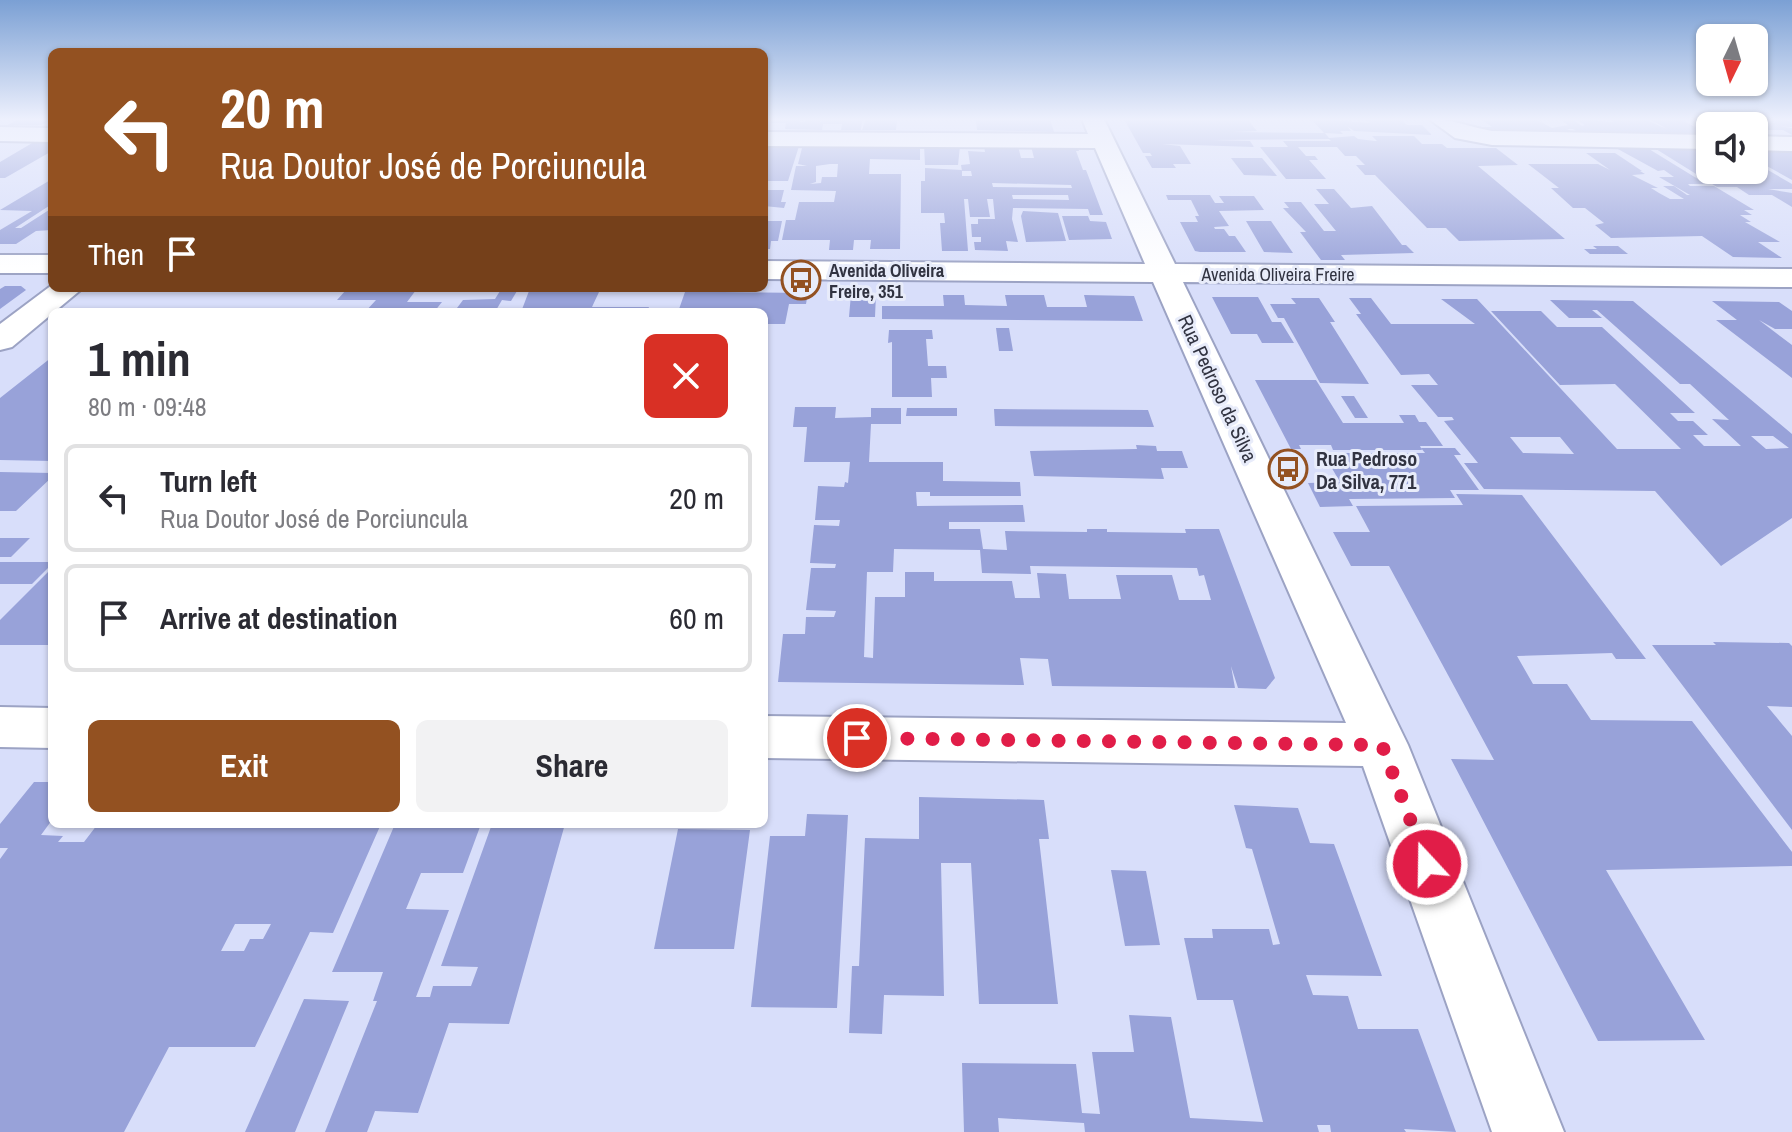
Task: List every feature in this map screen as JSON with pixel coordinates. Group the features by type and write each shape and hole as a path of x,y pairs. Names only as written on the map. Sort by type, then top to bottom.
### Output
{"street":[{"name":"Rua Pedroso da Silva","path":"1118,172 1382,745 1528,1132"},
{"path":"0,264 48,264"},
{"name":"Avenida Oliveira Freire","path":"768,270 1792,278"},
{"path":"0,340 63,292"},
{"path":"0,727 48,728"},
{"path":"768,737 1382,745"}],"building":[{"path":"0,172 16,172 5,178 0,178"},
{"path":"768,172 791,172 788,181 768,181"},
{"path":"795,172 816,172 816,182 810,184 821,183 822,177 837,177 837,172 901,174 900,249 870,249 871,240 854,240 853,250 829,250 830,240 782,240 786,220 795,220 799,202 834,202 836,191 791,190"},
{"path":"925,172 962,172 962,176 972,176 971,172 1087,172 1103,215 1090,215 1088,209 1013,208 1012,219 1018,242 1006,241 1008,251 975,250 974,242 981,242 981,237 972,237 971,224 978,224 978,219 995,219 993,199 987,199 990,217 970,217 968,199 964,199 968,251 942,251 940,223 945,223 944,213 921,213 921,181 925,181","holes":["992,183 1071,185 1072,188 993,187","1012,195 1068,195 1069,200 1013,199"]},
{"path":"1242,172 1274,172 1277,176 1244,175"},
{"path":"1280,172 1320,172 1326,179 1286,179"},
{"path":"1362,172 1485,172 1565,239 1459,241 1446,228 1427,228 1375,175"},
{"path":"1538,172 1641,172 1645,174 1632,175 1658,188 1651,188 1670,199 1684,199 1663,186 1674,186 1690,195 1659,177 1674,177 1667,172 1686,172 1696,178 1696,184 1688,184 1690,186 1714,186 1754,210 1744,210 1752,215 1740,215 1751,222 1745,222 1780,242 1758,242 1782,258 1733,257 1702,236 1611,238 1595,225 1604,223 1585,208 1573,208 1551,188 1559,188"},
{"path":"1768,172 1771,172 1792,184 1792,189 1768,189 1792,193 1792,207 1772,195 1749,195 1737,187 1717,187 1712,184 1768,184"},
{"path":"1777,172 1792,172 1792,180"},
{"path":"48,181 48,207 15,228 21,228 48,211 48,230 36,231 16,244 0,244 0,230 32,211 0,210"},
{"path":"1316,189 1334,189 1351,208 1372,206 1402,245 1414,253 1341,255 1345,260 1321,260 1300,232 1306,232 1283,208 1289,208 1284,202 1301,202 1324,231 1336,231 1314,204 1329,204"},
{"path":"768,190 784,190 781,202 786,202 784,208 768,206"},
{"path":"1166,195 1210,195 1215,203 1224,203 1219,196 1254,196 1264,210 1219,211 1229,226 1215,229 1224,229 1229,236 1235,236 1246,252 1200,252 1195,251 1180,222 1198,222 1195,216 1199,216 1191,200 1168,200"},
{"path":"1023,211 1058,213 1066,241 1026,242 1021,216"},
{"path":"1062,216 1088,216 1090,221 1106,222 1112,239 1069,240"},
{"path":"768,221 782,221 778,241 771,241 770,249"},
{"path":"1246,221 1271,221 1293,253 1264,252"},
{"path":"1593,246 1618,246 1628,254 1590,254 1584,249 1597,249"},
{"path":"21,286 26,290 0,309 0,289"},
{"path":"344,292 414,292 407,302 442,302 437,308 369,308 376,300 337,300"},
{"path":"499,292 516,292 511,301 502,300 497,308 457,308 463,300 495,299"},
{"path":"529,292 599,292 592,307 649,307 649,308 523,308"},
{"path":"685,292 808,293 806,304 789,304 785,324 768,324 768,308 679,308"},
{"path":"851,294 876,294 875,317 849,317"},
{"path":"943,295 964,295 965,305 1007,306 1005,295 1044,295 1047,307 1087,307 1084,295 1134,296 1143,321 882,319 882,306 944,306"},
{"path":"1212,297 1258,297 1272,322 1281,322 1294,343 1262,343 1257,334 1231,334"},
{"path":"1291,298 1319,298 1335,322 1330,322 1369,384 1320,383 1284,318 1278,318 1270,304 1296,304"},
{"path":"1349,298 1371,298 1391,324 1475,324 1441,299 1477,299 1617,449 1681,449 1615,384 1560,385 1491,311 1541,311 1557,327 1602,327 1695,413 1670,413 1678,421 1693,421 1708,435 1693,435 1704,446 1741,446 1712,419 1729,420 1690,384 1680,384 1597,310 1592,310 1602,318 1569,318 1550,300 1633,301 1792,434 1792,518 1721,566 1655,491 1484,489 1464,463 1478,463 1444,421 1454,420 1452,417 1438,417 1411,385 1438,385 1429,374 1401,375 1356,314 1361,314","holes":["1751,436 1773,436 1789,448 1766,449","1510,437 1560,437 1574,454 1523,453"]},
{"path":"1712,301 1779,302 1792,311 1792,329 1775,329 1759,320 1792,345 1792,378 1716,320 1737,320"},
{"path":"996,328 1009,328 1013,351 999,351"},
{"path":"889,330 932,330 933,339 926,339 928,366 946,366 947,378 931,378 932,397 892,397 892,342 888,343"},
{"path":"48,360 48,461 0,460 0,398"},
{"path":"1255,380 1316,380 1343,423 1404,423 1399,415 1415,415 1419,422 1426,422 1443,446 1420,446 1422,450 1333,450 1331,445 1299,445 1301,449 1291,449"},
{"path":"1341,396 1354,396 1368,418 1355,418"},
{"path":"795,407 836,407 835,418 871,417 871,408 901,408 901,424 871,424 869,462 943,462 943,481 1020,482 1021,496 930,496 930,492 916,492 917,506 1023,505 1025,522 949,522 949,529 980,529 983,549 1007,550 1005,531 1087,532 1087,529 1107,529 1107,532 1186,533 1185,529 1219,529 1275,678 1266,689 1238,688 1231,666 1235,688 1052,686 1048,659 1020,658 1024,685 778,682 783,634 805,634 806,617 834,617 836,611 806,610 811,568 835,568 836,564 810,563 814,525 839,526 840,520 815,520 818,486 844,487 845,482 848,483 850,462 804,462 807,427 793,427","holes":["894,549 980,550 982,573 1031,574 1030,566 1197,568 1199,576 1204,575 1211,600 1179,600 1172,575 1116,575 1121,599 1069,599 1066,574 1037,573 1040,598 1015,598 1012,581 934,581 934,572 905,572 905,597 875,597 873,658 864,657 867,572 893,572"]},
{"path":"907,408 957,408 957,416 906,416"},
{"path":"994,409 1148,410 1154,427 995,426"},
{"path":"1136,445 1156,446 1157,451 1182,451 1188,468 1161,468 1164,479 1034,476 1030,451 1137,449"},
{"path":"1421,448 1455,448 1461,455 1454,455 1479,490 1450,490 1455,498 1349,499 1353,506 1320,507 1308,483 1340,482 1323,453 1425,453"},
{"path":"0,472 48,473 48,481 16,511 0,511"},
{"path":"1456,494 1522,495 1646,659 1616,659 1612,653 1517,656 1533,684 1567,684 1591,720 1692,721 1792,852 1792,866 1606,870 1705,1040 1598,1041 1451,759 1494,760 1389,566 1351,566 1333,532 1370,532 1356,506 1463,505"},
{"path":"0,538 30,538 11,557 0,557"},
{"path":"0,562 48,562 48,568 32,584 0,584"},
{"path":"48,572 48,645 0,645 0,620"},
{"path":"1713,642 1789,643 1792,646 1792,707 1767,706 1792,736 1792,830 1652,645 1716,645"},
{"path":"34,782 48,782 48,825 41,835 63,836 58,842 84,842 95,828 379,828 333,933 310,932 255,1047 169,1047 124,1132 0,1132 0,859 8,848 0,848 0,824","holes":["235,924 271,924 263,939 250,939 244,951 221,951"]},
{"path":"919,797 1044,800 1049,839 1039,839 1058,1004 979,1004 971,863 941,863 944,996 884,995 882,1034 849,1033 852,966 859,966 865,838 919,839"},
{"path":"1234,805 1298,808 1310,843 1334,844 1382,976 1306,975 1313,995 1348,996 1358,1029 1418,1029 1456,1132 1404,1129 1406,1132 1331,1132 1330,1125 1317,1125 1319,1132 1085,1132 1084,1123 998,1118 999,1132 964,1132 962,1063 1076,1064 1082,1113 1100,1114 1092,1052 1134,1052 1129,1015 1171,1017 1190,1118 1263,1122 1233,1000 1197,1000 1184,938 1213,938 1212,929 1269,929 1273,945 1280,944 1252,849 1246,848"},
{"path":"807,814 848,815 837,1008 751,1007 770,836 805,836"},
{"path":"393,828 480,828 463,873 421,873 406,909 449,910 416,997 430,997 433,986 471,986 478,967 441,966 491,828 564,828 509,1024 449,1023 418,1113 375,1111 367,1132 325,1132 377,1001 373,1001 383,972 332,972"},
{"path":"678,829 750,830 734,949 654,949"},
{"path":"1111,870 1146,871 1160,945 1125,946"},
{"path":"304,999 349,1001 295,1132 245,1132"}],"place":[{"name":"Avenida Oliveira Freire, 351","path":"801,280"},
{"name":"Rua Pedroso Da Silva, 771","path":"1288,469"}],"route":[{"path":"857,738 1382,745 1427,864"}]}
